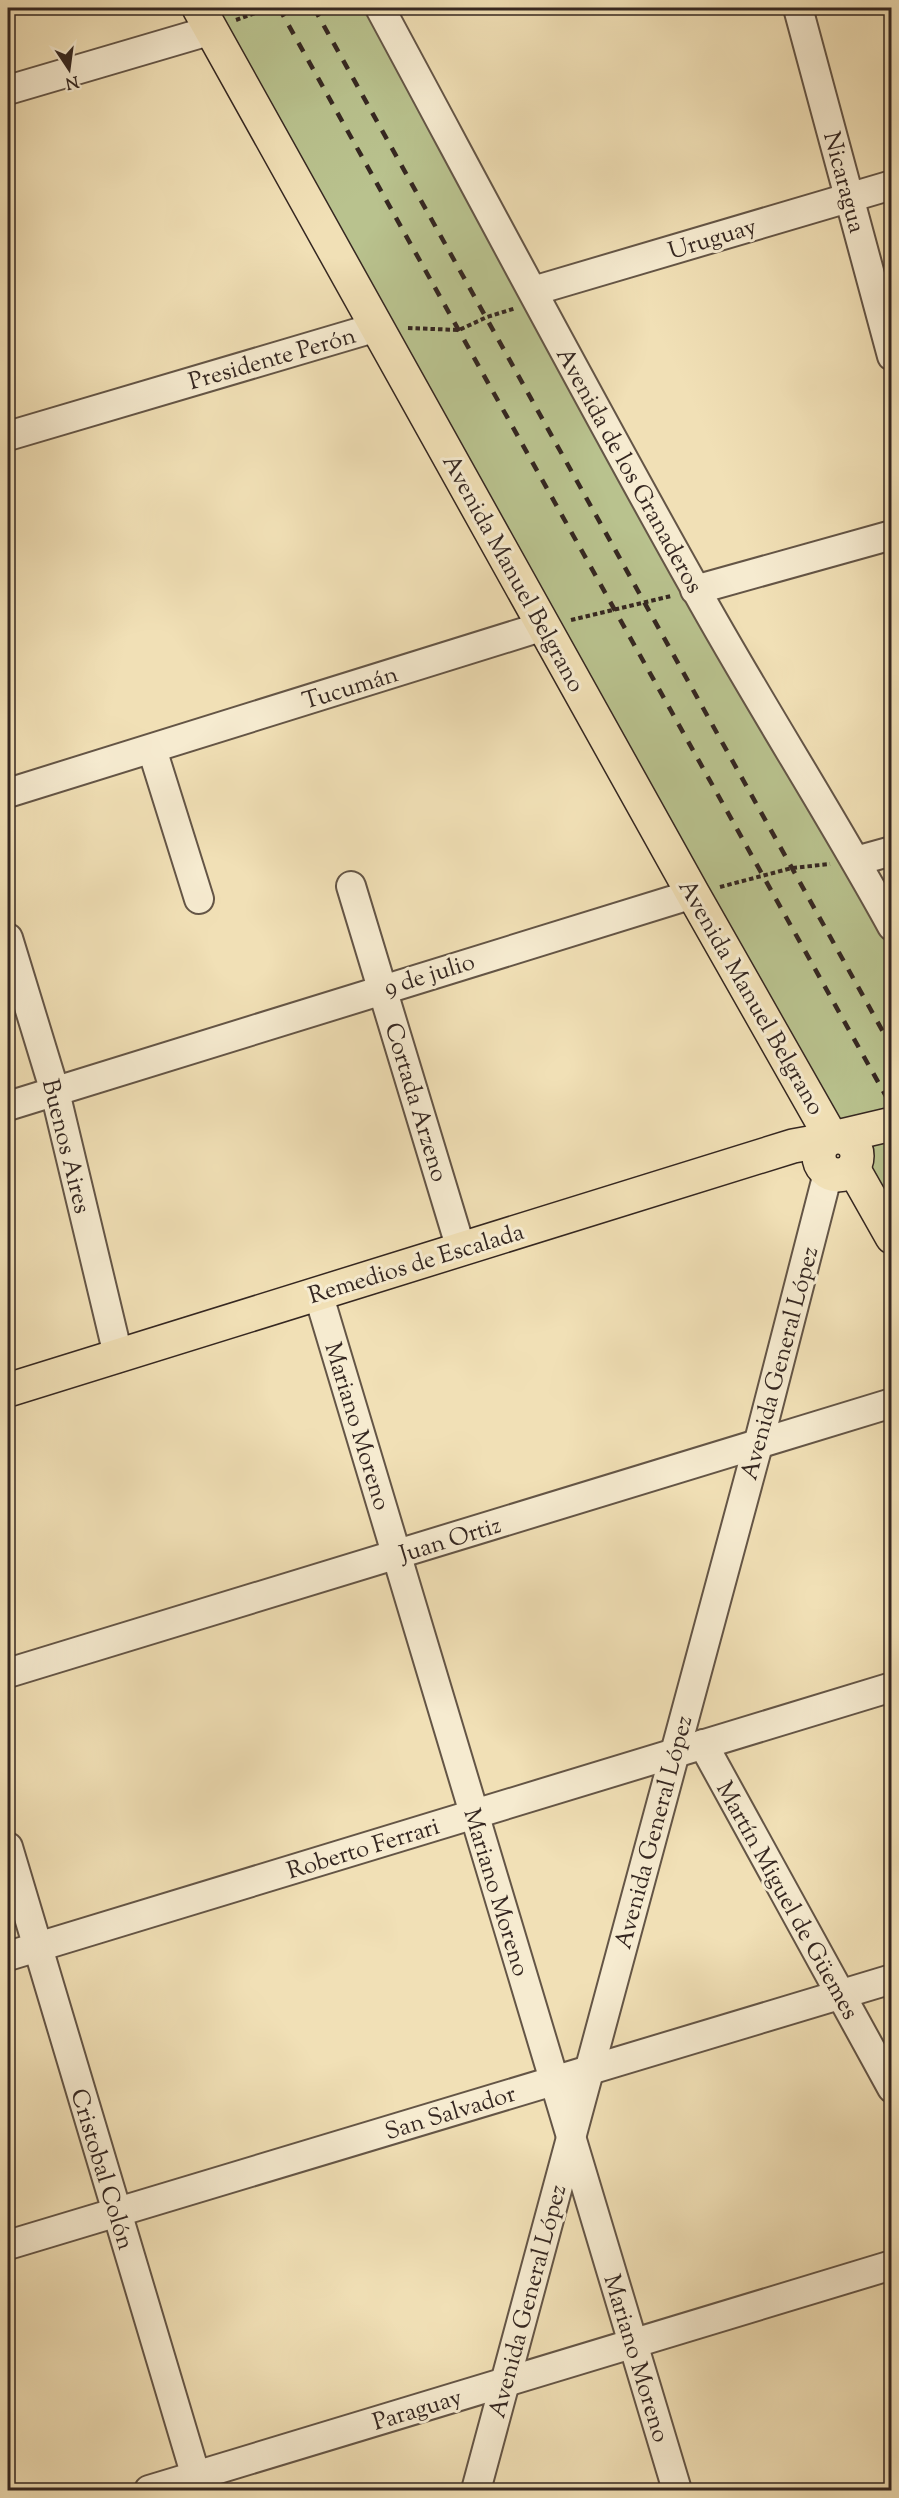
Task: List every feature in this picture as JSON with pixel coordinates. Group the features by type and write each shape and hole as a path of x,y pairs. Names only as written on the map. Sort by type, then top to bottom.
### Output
{"main road":[{"name":"Avenida Manuel Belgrano","path":"205,19 693,894 833,1138 847,1138 856,1149 857,1162 841,1171"},
{"name":"Remedios de Escalada","path":"8,1390 793,1146 891,1124"},
{"path":"841,1171 891,1237"}],"street":[{"name":"Avenida de los Granaderos","path":"380,8 696,590 856,861 891,926"},
{"name":"Nicaragua","path":"798,8 891,356"},
{"path":"8,90 205,19"},
{"name":"Uruguay","path":"535,296 891,185"},
{"name":"Presidente Perón","path":"8,436 377,327"},
{"path":"696,590 891,535"},
{"name":"Tucumán","path":"8,793 544,626"},
{"path":"152,749 199,899"},
{"path":"856,861 891,851"},
{"name":"Cortada Arzeno","path":"351,886 461,1249"},
{"name":"9 de julio","path":"8,1106 382,988 693,894"},
{"name":"Buenos Aires","path":"8,938 55,1092 118,1355"},
{"name":"Avenida General López","path":"476,2490 758,1445 841,1171"},
{"name":"Mariano Moreno","path":"318,1293 677,2490"},
{"name":"Juan Ortiz","path":"8,1673 891,1403"},
{"name":"Roberto Ferrari","path":"8,1956 891,1687"},
{"name":"Martín Miguel de Güemes","path":"703,1744 891,2088"},
{"name":"Cristobal Colón","path":"8,1847 198,2483"},
{"name":"San Salvador","path":"8,2245 891,1979"},
{"name":"Paraguay","path":"149,2490 198,2483 507,2382 891,2265"}],"path":[{"path":"205,19 269,8"},
{"name":"Presidente Perón","path":"377,327 459,330 535,296"},
{"path":"544,626 696,590"},
{"path":"693,894 792,868 856,861"}],"green space":[{"path":"199,8 380,8 891,926 891,1237 853,1168 831,1137"}],"railway":[{"path":"279,8 892,1107"},
{"path":"314,8 892,1048"}]}
